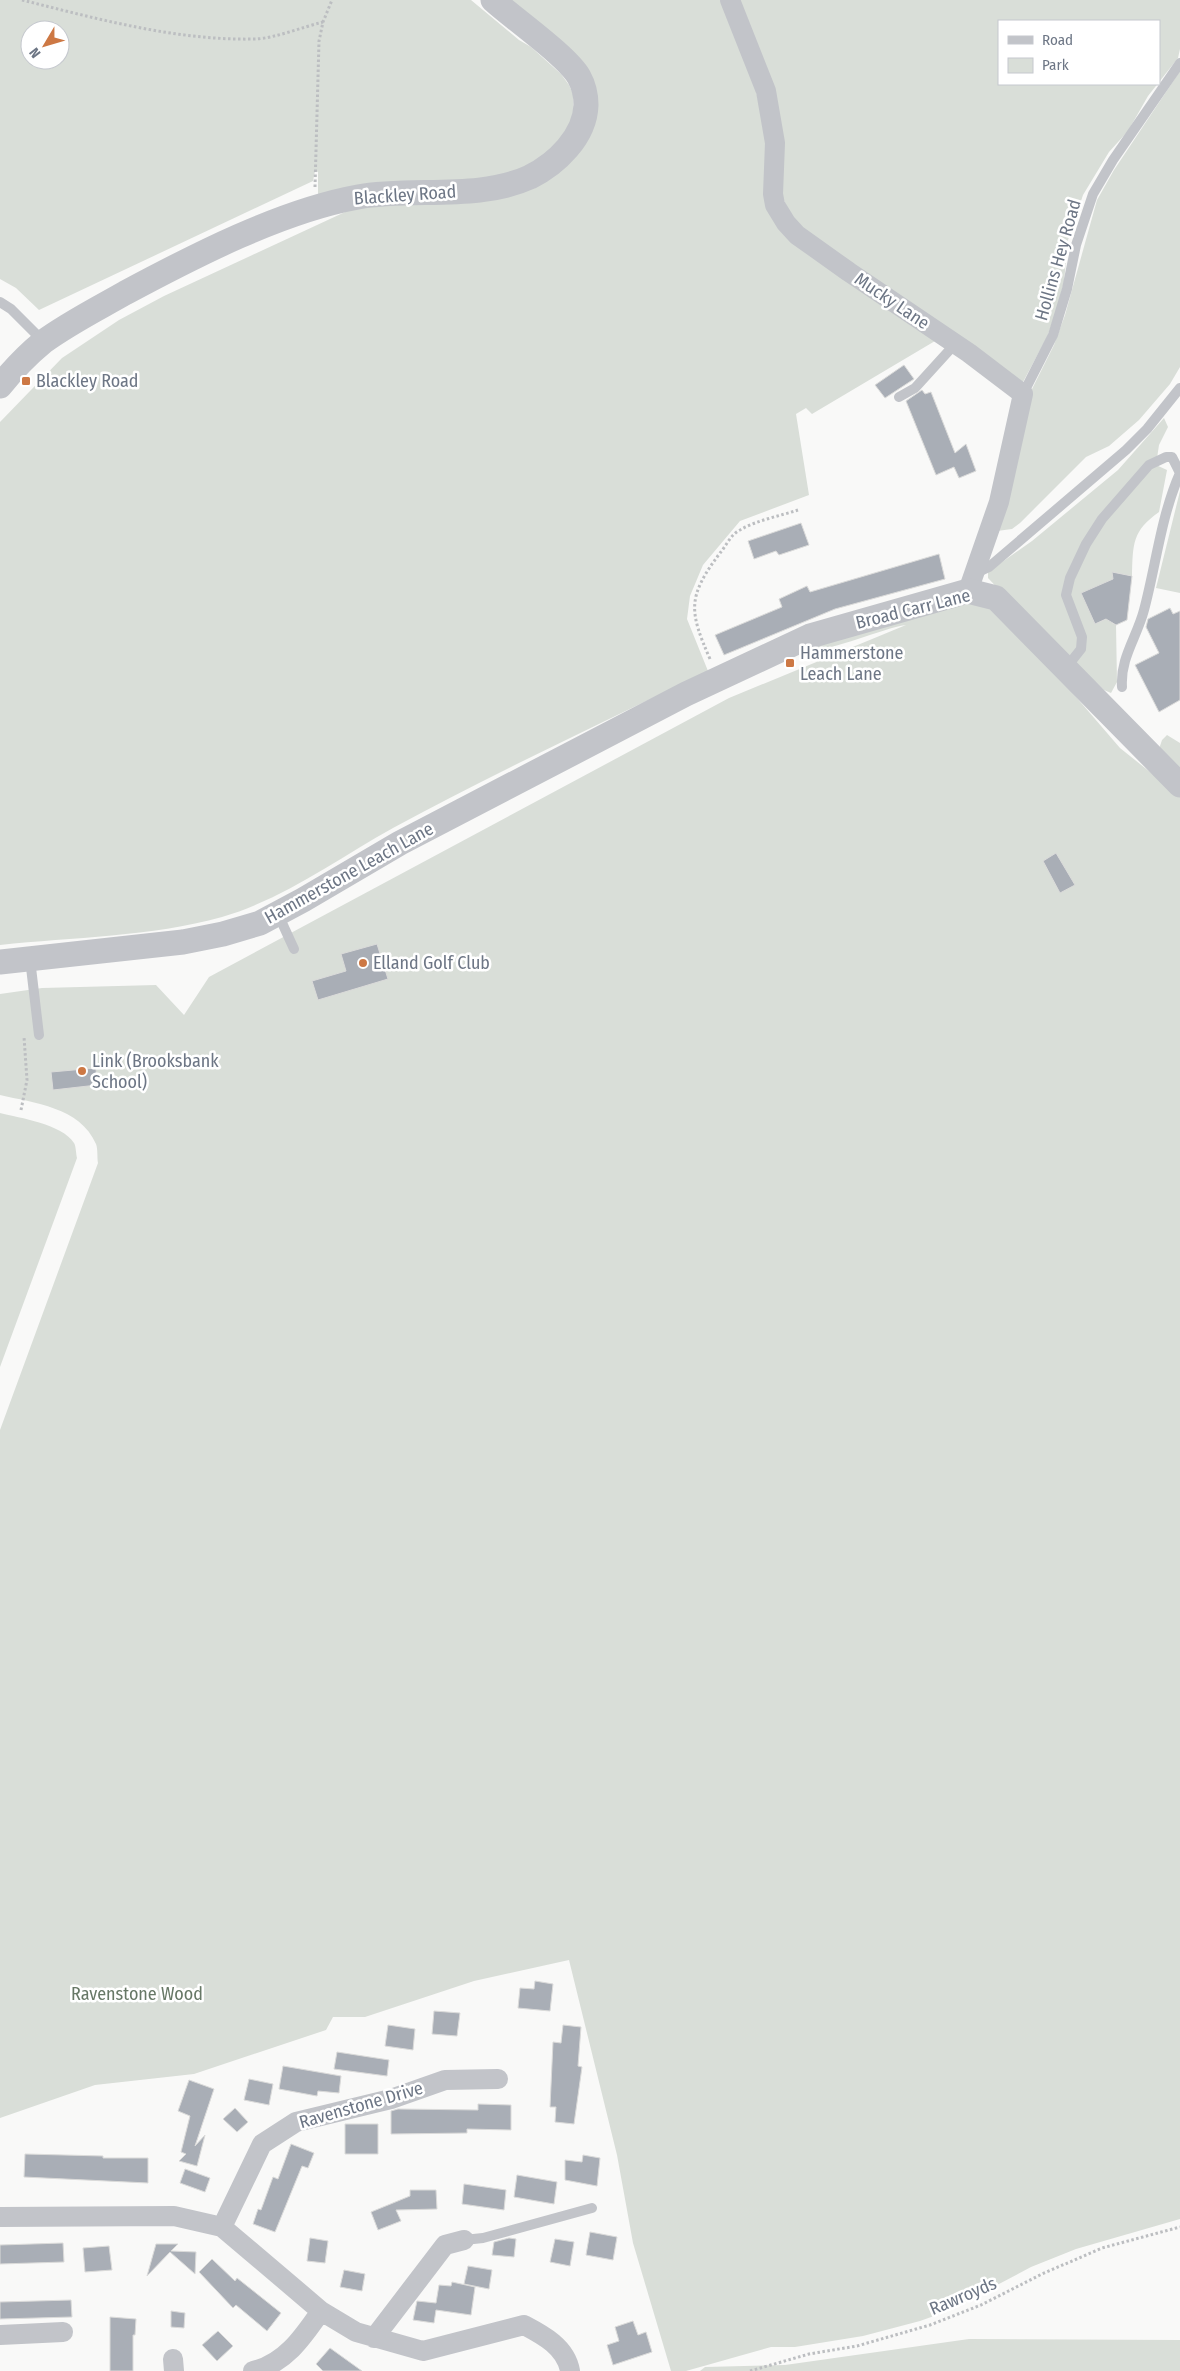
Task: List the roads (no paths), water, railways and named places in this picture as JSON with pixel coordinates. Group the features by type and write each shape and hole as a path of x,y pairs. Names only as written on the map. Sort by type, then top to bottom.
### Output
{"street":[{"name":"Blackley Road","path":"0,386 23,360 44,342 74,322 173,268 293,216 345,200 381,193 501,187 530,177 553,162 570,145 581,125 586,105 583,85 567,63 493,0"},
{"name":"Mucky Lane","path":"730,0 768,97 775,143 773,194 779,214 797,235 955,344 1023,394"},
{"path":"972,582 999,502 1023,394"},
{"name":"Broad Carr Lane","path":"594,744 718,678 810,636 972,582 996,598 1180,785"},
{"name":"Hammerstone Leach Lane","path":"0,962 146,947 204,938 260,923 400,843 594,744"},
{"name":"Ravenstone Drive","path":"222,2227 262,2144 296,2122 382,2101 445,2080 498,2078"},
{"path":"0,2217 174,2216 222,2227 322,2311 356,2332 423,2351 524,2325 550,2339 568,2363 570,2371"},
{"path":"374,2338 445,2245 464,2240"},
{"path":"253,2371 266,2368 297,2345 322,2311"},
{"path":"0,2335 63,2332"}],"lane":[{"name":"Hollins Hey Road","path":"1023,394 1053,335 1068,289 1076,245 1093,194 1113,160 1180,63"},
{"path":"0,302 11,309 44,342"},
{"path":"899,397 915,388 955,344"},
{"path":"972,582 1126,450 1147,429 1180,388"},
{"path":"1066,668 1081,649 1082,637 1066,595 1070,578 1086,544 1102,520 1149,465 1166,457 1172,457 1180,473 1162,530 1144,612 1125,658 1122,687"},
{"path":"278,914 294,948"},
{"path":"30,959 39,1035"},
{"path":"464,2240 482,2238 592,2208"}],"place":[{"name":"Blackley Road","path":"26,381"},
{"name":"Hammerstone Leach Lane","path":"790,663"},
{"name":"Elland Golf Club","path":"363,963"},
{"name":"Link (Brooksbank School)","path":"82,1071"}],"park label":[{"name":"Ravenstone Wood","path":"137,1994"}]}
